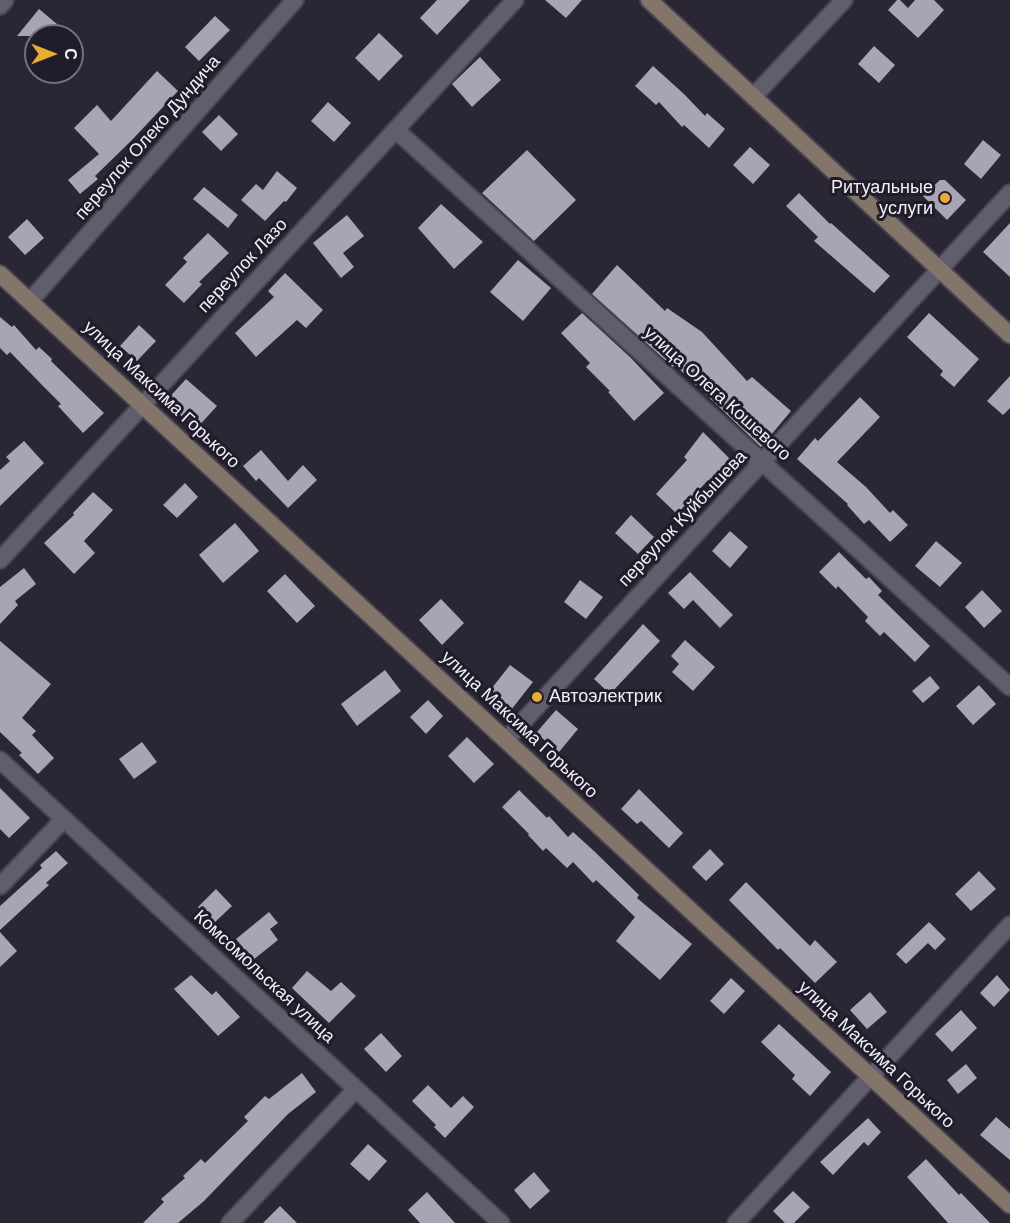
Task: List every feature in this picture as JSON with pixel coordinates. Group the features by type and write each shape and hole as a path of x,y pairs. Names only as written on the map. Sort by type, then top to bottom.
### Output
{"main road":[{"path":"649,0 1010,335"},
{"name":"улица Максима Горького","path":"0,274 1010,1205"}],"street":[{"path":"0,6 5,0"},
{"name":"переулок Олеко Дундича","path":"30,301 295,0"},
{"name":"переулок Лазо","path":"0,560 515,0"},
{"path":"753,97 844,0"},
{"name":"улица Олега Кошевого","path":"396,130 1010,687"},
{"name":"переулок Куйбышева","path":"506,740 1010,193"},
{"name":"Комсомольская улица","path":"0,760 501,1223"},
{"path":"0,886 64,819"},
{"path":"736,1223 1010,925"},
{"path":"230,1223 356,1089"}],"building":[{"path":"437,0 470,0 437,35 420,18"},
{"path":"545,0 582,0 566,18"},
{"path":"897,0 908,8 915,0 934,0 944,10 918,38 888,10"},
{"path":"39,9 57,24 27,24"},
{"path":"215,16 230,30 199,61 185,47"},
{"path":"24,27 24,36 17,36"},
{"path":"379,33 403,56 379,81 355,58"},
{"path":"874,46 895,65 879,83 858,64"},
{"path":"480,57 501,80 472,107 452,84"},
{"path":"653,66 705,116 707,113 725,129 709,148 684,125 682,127 659,102 656,105 635,86"},
{"path":"157,71 178,91 95,176 98,179 80,194 68,180 99,154 74,128 97,105 111,121"},
{"path":"328,102 351,123 334,142 311,121"},
{"path":"219,115 238,134 221,151 202,132"},
{"path":"983,140 1001,155 981,179 964,164"},
{"path":"750,147 770,165 753,184 733,165"},
{"path":"527,150 576,200 534,241 482,193"},
{"path":"277,171 297,188 286,202 284,201 265,221 241,200 256,184 263,190"},
{"name":"Ритуальные услуги","path":"940,180 945,180 966,200 947,220 923,196"},
{"path":"204,187 238,215 228,228 193,199"},
{"path":"799,193 830,224 890,276 874,293 814,241 818,237 786,206"},
{"path":"441,204 483,242 454,269 418,228"},
{"path":"347,215 364,236 343,253 354,267 341,278 313,243"},
{"path":"27,219 44,238 25,255 8,237"},
{"path":"1010,223 1010,277 983,252"},
{"path":"208,233 229,253 199,282 202,284 184,303 165,285 187,262 183,258"},
{"path":"518,260 551,288 523,321 490,292"},
{"path":"617,265 665,311 667,308 702,332 747,381 752,377 791,411 761,447 675,365 673,367 592,294"},
{"path":"285,273 323,310 306,328 297,320 256,357 235,333 274,297 268,291"},
{"path":"582,313 631,358 664,393 634,421 608,392 610,391 586,367 590,363 561,333"},
{"path":"929,313 979,359 954,387 940,375 943,371 907,337"},
{"path":"0,317 12,327 14,325 36,350 39,347 52,359 51,361 104,413 83,433 58,406 61,404 10,352 7,355 0,348"},
{"path":"139,325 156,341 137,361 120,346"},
{"path":"1010,376 1010,408 1003,415 987,401"},
{"path":"186,379 217,406 196,429 165,402"},
{"path":"860,397 880,417 837,462 866,487 890,513 893,510 908,525 890,542 869,520 864,524 848,504 797,459 815,438 818,441"},
{"path":"703,432 735,464 712,484 708,480 677,514 656,494 687,460 684,457"},
{"path":"24,441 44,463 0,506 0,470 10,461 6,457"},
{"path":"261,450 288,481 303,465 317,480 288,508 259,478 256,481 243,466"},
{"path":"185,483 198,497 177,518 163,505"},
{"path":"93,492 113,510 84,541 95,553 74,574 44,543 74,515 73,513"},
{"path":"631,515 654,537 638,554 615,533"},
{"path":"235,523 259,551 223,583 199,555"},
{"path":"730,531 748,547 730,568 712,551"},
{"path":"936,541 962,563 940,587 915,566"},
{"path":"839,552 866,579 869,577 882,591 878,595 930,646 915,662 884,632 880,636 865,621 868,617 838,586 836,589 819,572"},
{"path":"24,568 36,584 15,601 18,605 0,624 0,587"},
{"path":"690,572 733,615 720,628 693,600 684,609 668,593"},
{"path":"285,574 315,606 297,623 267,591"},
{"path":"580,580 603,597 586,619 564,602"},
{"path":"982,590 1002,611 984,628 965,607"},
{"path":"441,599 464,623 442,645 419,620"},
{"path":"643,624 660,641 610,694 594,679"},
{"path":"685,640 715,667 693,691 672,672 679,664 671,656"},
{"path":"0,641 51,684 22,718 36,731 32,735 54,758 38,774 19,755 22,753 0,732"},
{"path":"510,665 533,682 511,710 488,693"},
{"path":"385,670 401,691 357,726 341,704"},
{"path":"930,676 940,688 923,703 912,691"},
{"path":"979,685 996,704 973,725 956,706"},
{"path":"428,700 443,716 426,734 410,717"},
{"path":"556,710 578,729 559,752 536,733"},
{"path":"467,737 494,764 474,783 448,756"},
{"path":"142,742 157,762 134,779 119,759"},
{"path":"0,788 30,818 9,838 0,829"},
{"path":"639,789 683,833 669,848 641,821 637,824 621,809"},
{"path":"519,790 547,818 549,816 568,837 573,832 639,895 637,898 692,944 660,980 616,941 635,917 596,880 593,883 573,862 567,868 546,848 543,851 502,807"},
{"path":"710,849 724,864 706,881 692,867"},
{"path":"56,851 68,863 46,883 49,885 0,930 0,906 42,868 40,865"},
{"path":"979,871 996,889 971,911 955,894"},
{"path":"746,882 810,946 815,940 837,962 815,983 780,948 778,950 729,900"},
{"path":"216,889 232,906 214,923 198,907"},
{"path":"269,912 278,923 270,929 278,940 253,960 236,939"},
{"path":"929,922 946,939 935,950 928,943 906,964 896,954"},
{"path":"0,932 17,951 0,967"},
{"path":"307,971 331,991 341,982 356,996 329,1023 292,988"},
{"path":"191,975 212,995 216,991 240,1017 218,1036 174,989"},
{"path":"997,975 1010,990 994,1007 980,993"},
{"path":"731,978 745,991 724,1014 710,1001"},
{"path":"870,992 887,1012 867,1029 850,1010"},
{"path":"961,1010 977,1028 952,1052 935,1034"},
{"path":"779,1024 831,1072 810,1096 792,1079 795,1075 761,1042"},
{"path":"381,1033 402,1056 386,1072 364,1049"},
{"path":"966,1064 977,1078 958,1094 947,1080"},
{"path":"302,1073 316,1092 288,1114 204,1201 178,1223 143,1223 164,1202 161,1199 185,1178 183,1176 201,1159 205,1163 248,1121 244,1117 265,1096 269,1099"},
{"path":"428,1085 451,1108 463,1096 474,1107 445,1138 434,1127 436,1125 412,1101"},
{"path":"996,1117 1010,1129 1010,1160 980,1135"},
{"path":"868,1118 881,1132 868,1146 864,1142 833,1175 820,1162"},
{"path":"368,1144 387,1161 369,1181 350,1164"},
{"path":"926,1159 959,1195 961,1193 990,1223 948,1223 907,1177"},
{"path":"534,1172 550,1191 530,1209 514,1190"},
{"path":"793,1191 810,1207 794,1223 785,1223 773,1211"},
{"path":"427,1192 455,1223 420,1223 408,1210"},
{"path":"280,1206 297,1223 263,1223"}],"place":[{"name":"Ритуальные услуги","path":"945,198"},
{"name":"Автоэлектрик","path":"537,697"}]}
